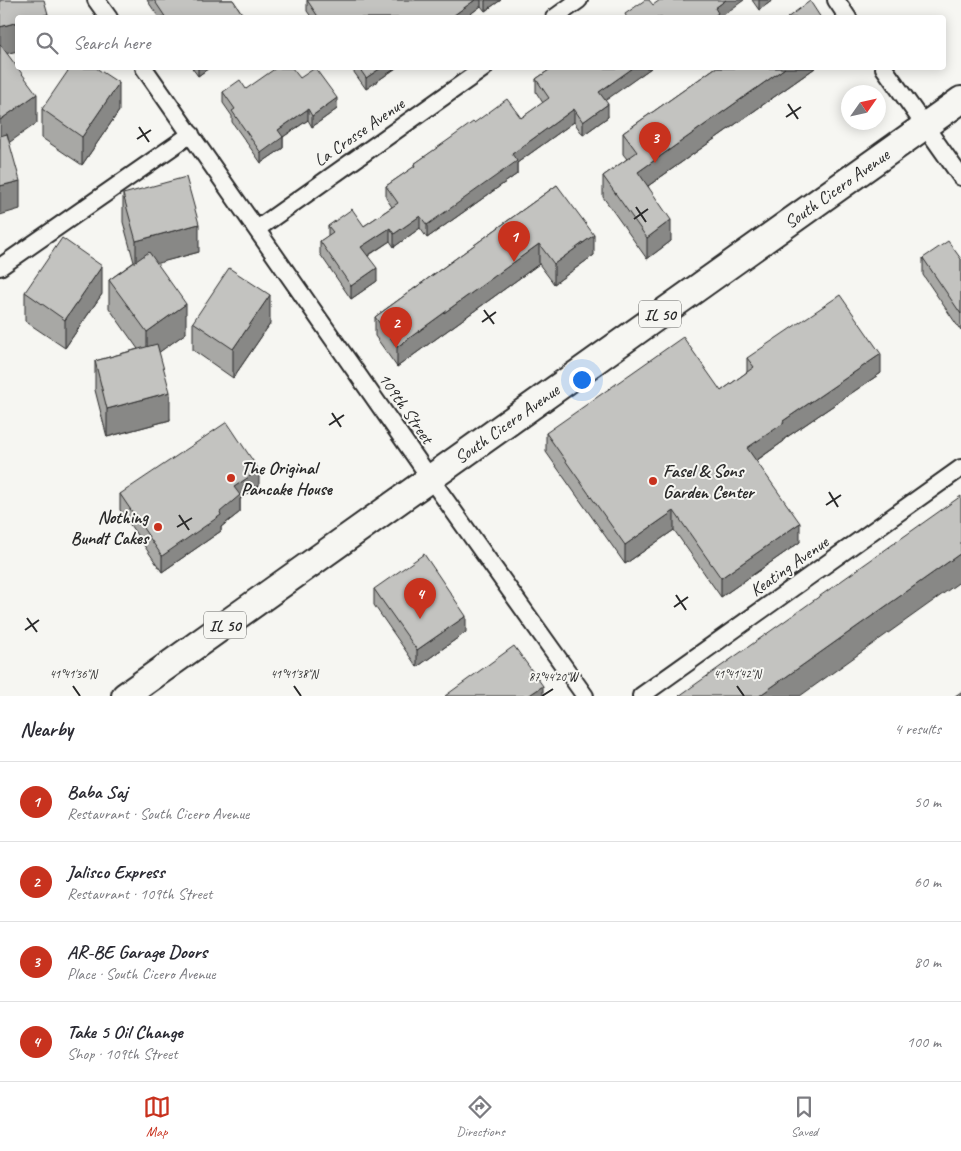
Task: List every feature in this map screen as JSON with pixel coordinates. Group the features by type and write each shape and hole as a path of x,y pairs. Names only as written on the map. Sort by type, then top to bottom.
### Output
{"main road":[{"name":"South Cicero Avenue","path":"125,696 961,100"}],"street":[{"path":"96,0 106,15"},
{"path":"558,15 579,0"},
{"path":"836,0 846,15"},
{"name":"109th Street","path":"145,70 430,478 585,696"},
{"name":"La Crosse Avenue","path":"257,229 481,70"},
{"path":"885,70 961,177"},
{"path":"0,267 191,134"},
{"name":"Keating Avenue","path":"641,696 961,468"}],"building":[{"path":"0,0 44,0 48,14 15,15 15,23 0,27"},
{"path":"154,0 233,0 243,15 164,15"},
{"path":"307,0 475,0 454,15 317,15"},
{"path":"645,0 649,0 653,5 660,0 726,0 715,8 718,13 716,15 625,14"},
{"path":"810,1 819,15 791,15"},
{"path":"0,44 15,64 15,70 19,70 37,94 0,120"},
{"path":"69,70 99,70 119,83 82,137 42,109"},
{"path":"273,70 294,70 300,78 312,70 316,70 337,98 312,116 308,109 278,130 283,137 261,153 232,111 235,109 223,92 240,80 246,89"},
{"path":"360,70 378,70 366,78"},
{"path":"549,70 630,70 599,92 608,104 583,122 574,109 512,154 517,161 427,225 420,216 394,234 390,228 361,247 377,268 351,286 320,241 333,232 328,226 352,209 364,226 398,203 386,186 415,166 414,164 507,99 521,118 549,98 536,79"},
{"path":"712,70 782,70 638,172 671,220 647,238 603,176 637,152 623,133"},
{"path":"7,134 20,181 0,186 0,136"},
{"path":"186,177 199,224 136,241 123,194"},
{"path":"557,185 594,235 554,264 539,244 397,347 375,317"},
{"path":"62,238 102,266 65,320 25,292"},
{"path":"948,241 961,259 961,314 923,258"},
{"path":"149,252 186,304 147,332 109,280"},
{"path":"229,268 270,295 233,349 193,322"},
{"name":"Fasel & Sons Garden Center","path":"840,295 881,354 747,448 800,523 721,578 674,511 625,545 546,433 683,337 721,391 754,367 747,358"},
{"path":"157,344 170,392 107,409 95,361"},
{"path":"227,422 259,470 234,487 240,495 220,512 221,515 162,556 120,494"},
{"path":"961,496 961,553 759,696 679,696"},
{"path":"424,554 466,616 417,650 374,589"},
{"path":"514,646 543,686 528,696 445,696"}],"place":[{"name":"AR-BE Garage Doors","path":"655,163"},
{"name":"Baba Saj","path":"514,262"},
{"name":"Jalisco Express","path":"396,348"},
{"name":"The Original Pancake House","path":"231,478"},
{"name":"Fasel & Sons Garden Center","path":"653,481"},
{"name":"Nothing Bundt Cakes","path":"158,527"},
{"name":"Take 5 Oil Change","path":"420,619"}]}
